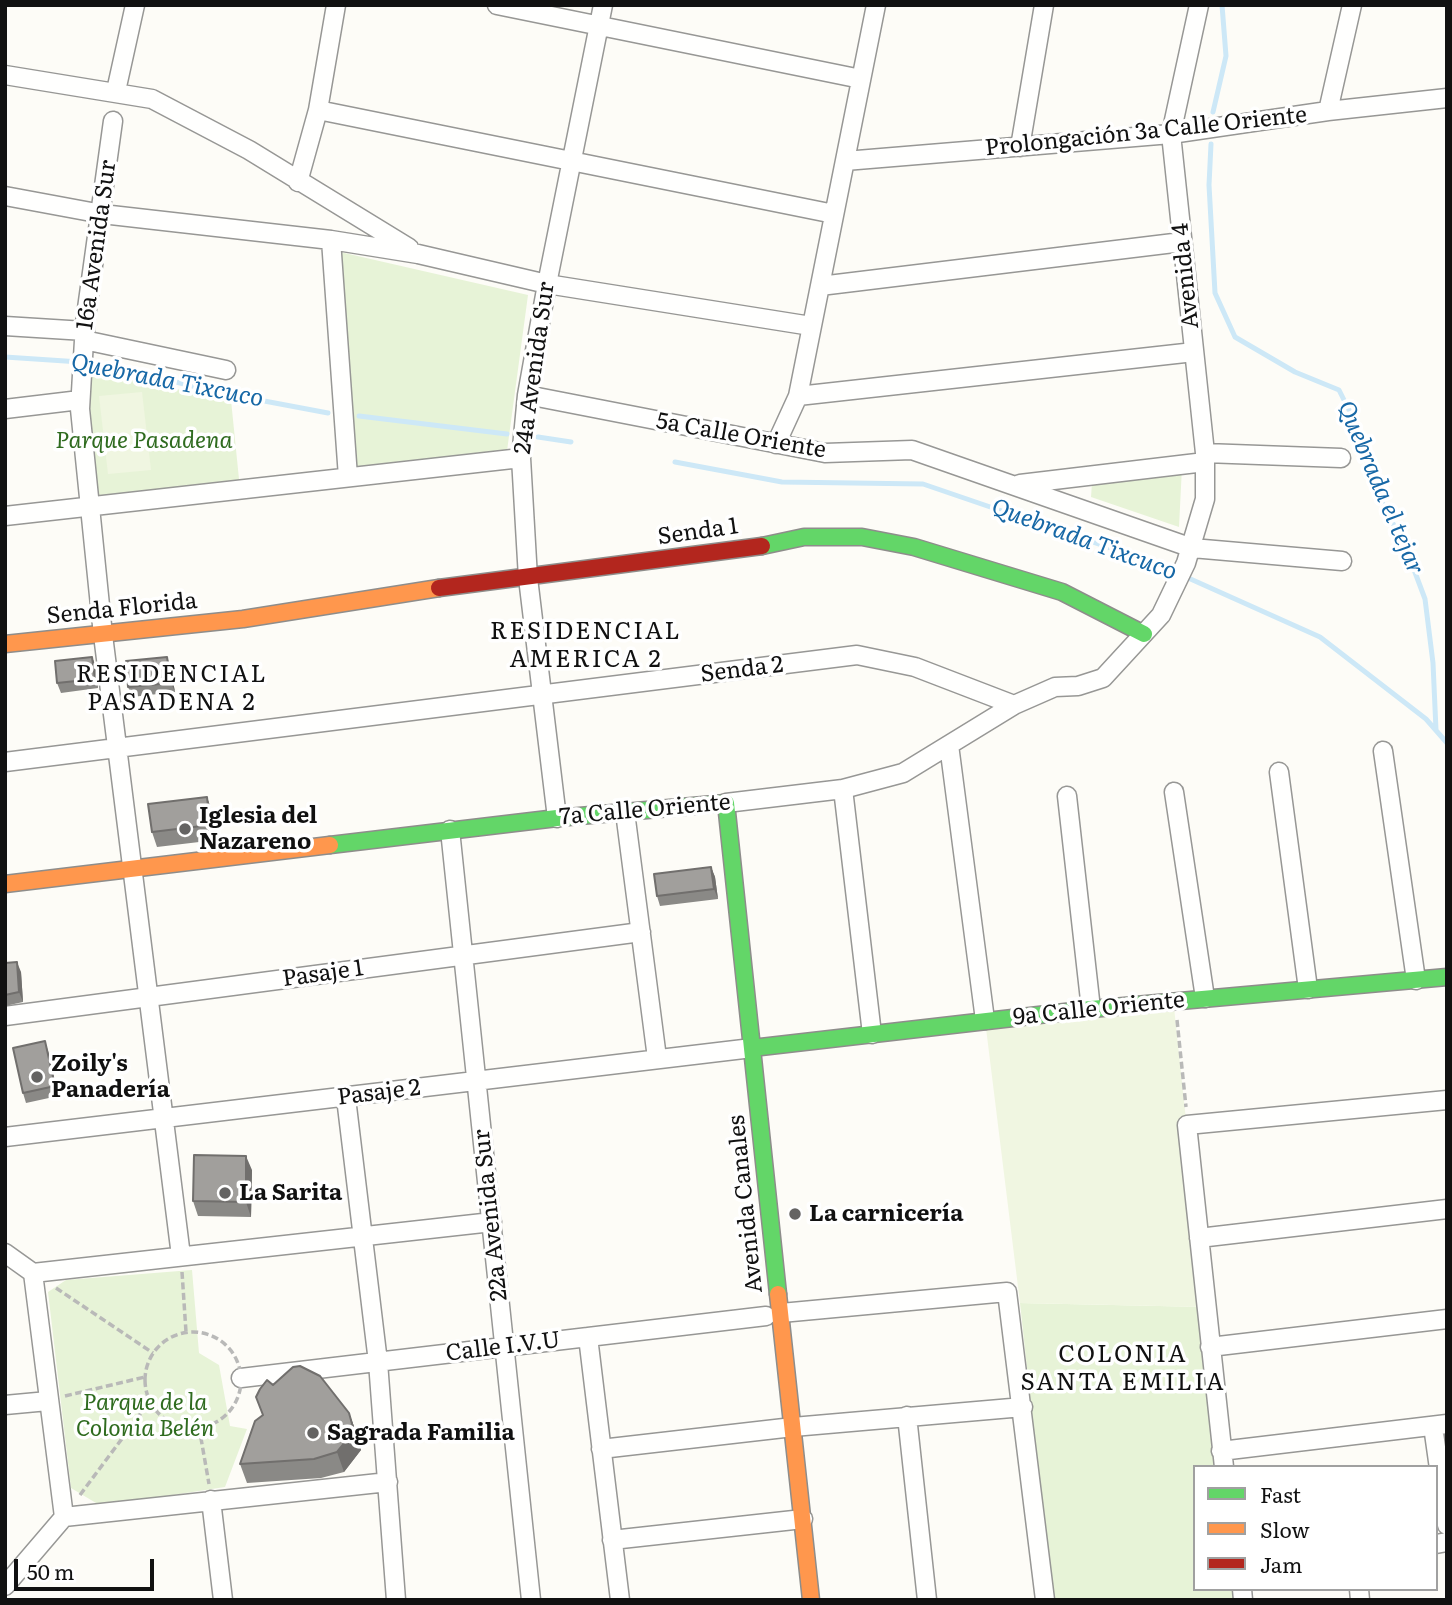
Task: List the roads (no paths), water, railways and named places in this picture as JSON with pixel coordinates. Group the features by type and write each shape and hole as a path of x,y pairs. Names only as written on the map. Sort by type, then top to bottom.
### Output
{"street":[{"path":"116,91 135,5"},
{"path":"298,182 317,110 336,5"},
{"path":"497,5 861,79"},
{"name":"24a Avenida Sur","path":"557,818 528,578 521,458 527,395 547,284 603,5"},
{"path":"776,444 798,397 876,5"},
{"path":"1020,147 1044,5"},
{"name":"Avenida 4","path":"1189,556 1205,499 1205,458 1171,134 1199,5"},
{"path":"1328,111 1352,5"},
{"path":"5,75 152,99 249,150 418,254"},
{"name":"Prolongación 3a Calle Oriente","path":"845,161 1171,134 1328,111 1447,98"},
{"path":"317,110 834,215"},
{"name":"16a Avenida Sur","path":"113,121 84,340 80,400 103,635 181,1256"},
{"path":"5,196 102,214 331,240 418,254 547,284 811,326"},
{"path":"331,240 348,477"},
{"path":"820,286 1183,250"},
{"path":"5,326 226,370"},
{"path":"798,397 1194,352"},
{"name":"5a Calle Oriente","path":"527,395 825,453 912,450 1016,484 1189,556 1342,561"},
{"path":"5,409 80,400"},
{"path":"5,516 521,458"},
{"path":"1016,484 1205,458 1341,458"},
{"name":"Senda 1","path":"243,619 752,548 804,537 863,537 914,547 1062,592 1144,634"},
{"name":"7a Calle Oriente","path":"5,884 450,830 843,789 903,773 1014,705 1055,687 1078,686 1102,678 1161,615 1189,556"},
{"name":"Senda Florida","path":"5,644 243,619"},
{"name":"Senda 2","path":"5,762 857,655 915,667 1014,705"},
{"path":"949,745 985,1020"},
{"path":"1383,751 1416,980"},
{"path":"1279,772 1308,989"},
{"path":"843,789 872,1034"},
{"path":"1174,792 1205,998"},
{"path":"1067,796 1091,1009"},
{"name":"Avenida Canales","path":"726,803 752,1048 773,1315 793,1427 811,1600"},
{"path":"625,812 657,1058"},
{"name":"22a Avenida Sur","path":"450,830 531,1600"},
{"name":"Pasaje 1","path":"5,1016 641,932"},
{"name":"9a Calle Oriente","path":"752,1048 1091,1009 1447,977"},
{"name":"Pasaje 2","path":"5,1138 752,1048"},
{"path":"346,1098 379,1362 396,1600"},
{"path":"1447,1100 1187,1125 1222,1459 1440,1425 1447,1525"},
{"path":"1199,1238 1447,1209"},
{"path":"5,1253 33,1273 492,1222"},
{"path":"33,1273 65,1517"},
{"name":"Calle I.V.U","path":"241,1378 773,1315 1007,1292 1023,1407"},
{"path":"1210,1347 1447,1319"},
{"path":"588,1337 620,1600"},
{"path":"5,1405 48,1401"},
{"path":"601,1448 793,1427 1023,1407 1045,1600"},
{"path":"908,1416 927,1600"},
{"path":"5,1587 65,1517 388,1482"},
{"path":"211,1500 223,1600"},
{"path":"612,1541 803,1519"}],"waterway":[{"name":"Quebrada el tejar","path":"1213,112 1226,56 1222,5"},
{"name":"Quebrada el tejar","path":"1211,144 1209,185 1215,293 1235,337 1295,372 1339,390 1358,428 1372,483 1407,551 1425,599 1433,663 1436,730"},
{"name":"Quebrada Tixcuco","path":"5,357 95,363 227,394 328,413"},
{"name":"Quebrada Tixcuco","path":"359,416 507,434"},
{"name":"Quebrada Tixcuco","path":"538,437 571,442"},
{"name":"Quebrada Tixcuco","path":"675,462 782,482 923,484 1157,564 1320,637 1426,719 1447,743"}],"place":[{"name":"Iglesia del Nazareno","path":"185,829"},
{"name":"Zoily's Panadería","path":"37,1077"},
{"name":"La Sarita","path":"225,1193"},
{"name":"La carnicería","path":"795,1214"},
{"name":"Sagrada Familia","path":"313,1433"}],"district":[{"name":"RESIDENCIAL AMERICA 2","path":"586,646"},
{"name":"RESIDENCIAL PASADENA 2","path":"172,689"},
{"name":"COLONIA SANTA EMILIA","path":"1123,1369"}],"park label":[{"name":"Parque Pasadena","path":"144,441"},
{"name":"Parque de la Colonia Belén","path":"145,1416"}]}
